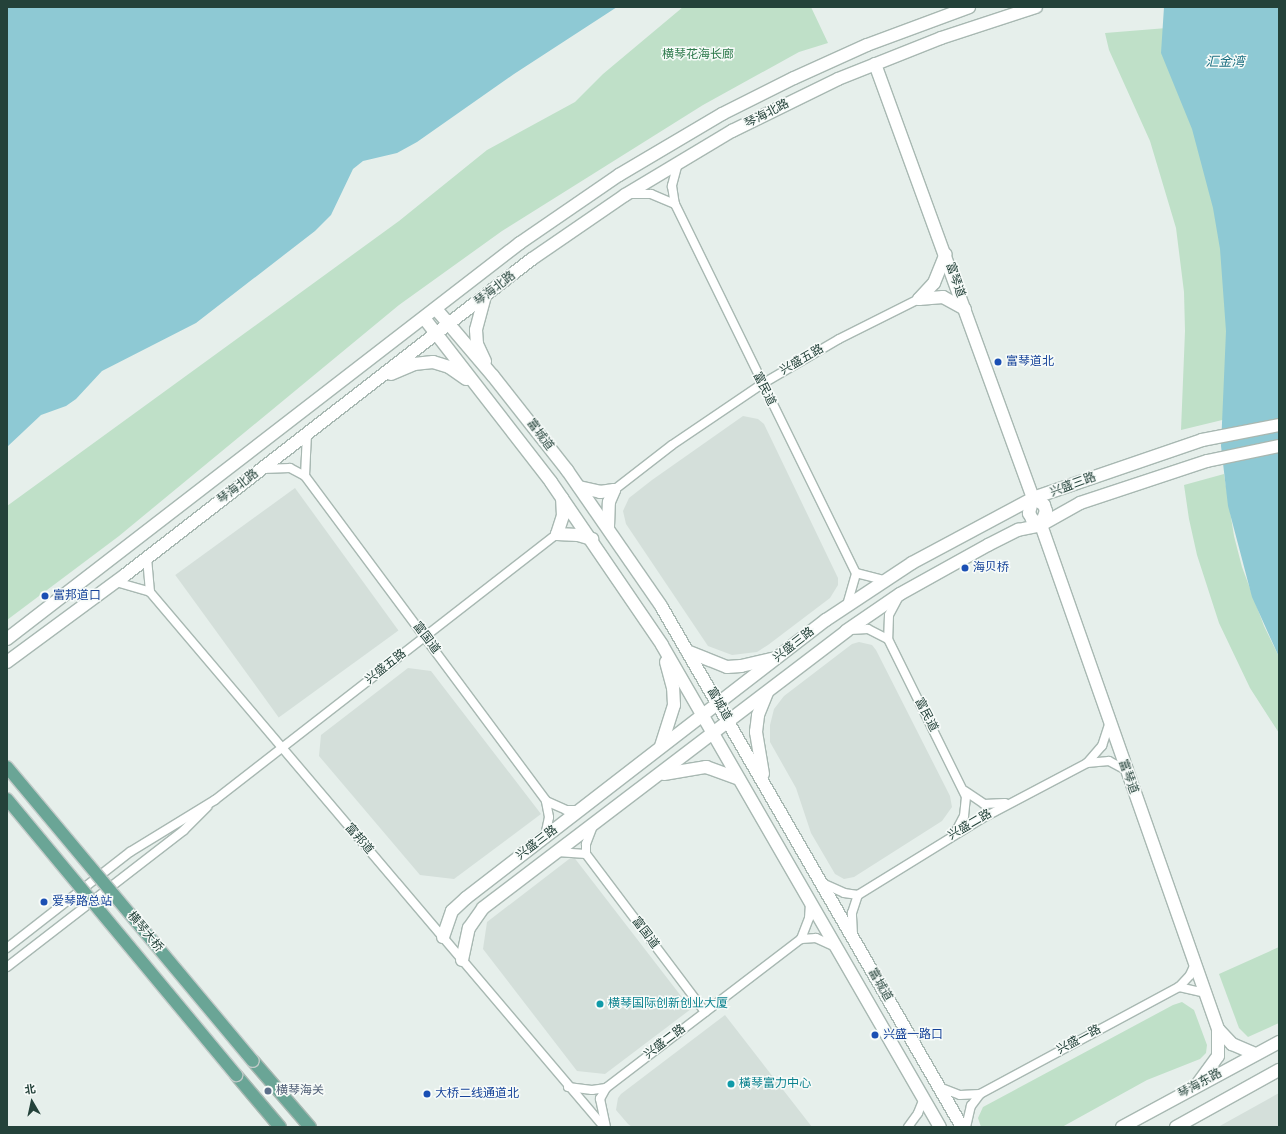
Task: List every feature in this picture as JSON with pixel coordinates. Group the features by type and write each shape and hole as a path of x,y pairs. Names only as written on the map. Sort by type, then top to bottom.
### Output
{"main road":[{"name":"横琴大桥","path":"7,767 310,1127"},
{"name":"横琴大桥","path":"7,799 280,1127"}],"street":[{"name":"琴海北路","path":"7,639 552,220 624,171 687,133 758,95 830,61 970,7"},
{"name":"琴海北路","path":"7,662 116,582 448,324 564,236 625,195 678,162 767,113 875,64 961,31 1036,7"},
{"name":"富琴道","path":"875,64 946,254 1033,498"},
{"path":"625,195 651,194 674,204 672,186 678,162"},
{"name":"富民道","path":"674,204 856,573"},
{"path":"919,299 934,283 946,254"},
{"path":"485,296 478,317 476,337 480,350 494,376"},
{"path":"919,299 943,297 965,309"},
{"name":"兴盛五路","path":"614,490 672,445 762,384 839,339 919,299"},
{"name":"富城道","path":"436,309 494,376 579,487 661,606 718,702 962,1127"},
{"name":"富城道","path":"424,318 592,539 662,645 811,900 940,1127"},
{"path":"378,379 414,364 436,363 456,370 478,388"},
{"name":"兴盛三路","path":"443,937 452,911 702,714 848,604 884,580 940,547 1033,498 1202,440 1279,425"},
{"path":"262,469 290,468 305,476 307,434"},
{"name":"兴盛三路","path":"462,960 469,928 483,908 556,852 593,826 846,631 900,594 988,545 1018,530 1041,525 1080,503 1111,491 1207,461 1279,446"},
{"name":"富国道","path":"305,476 546,801"},
{"path":"579,487 600,492 614,490"},
{"path":"608,527 609,502 614,490"},
{"path":"562,498 563,516 557,534 578,534 592,539"},
{"path":"1033,498 1044,505 1046,511 1041,525"},
{"name":"富琴道","path":"1041,525 1109,724 1218,1029"},
{"name":"兴盛五路","path":"215,800 557,534"},
{"path":"116,582 150,592 147,558"},
{"path":"848,604 856,573 884,580"},
{"name":"富邦道","path":"150,592 280,748 443,937 568,1087"},
{"path":"846,631 868,630 888,639 889,615 900,594"},
{"path":"7,643 18,634 18,631"},
{"name":"富民道","path":"888,639 965,791 966,810 953,835"},
{"path":"660,747 674,705 673,688 662,645"},
{"path":"688,651 727,667 741,666 778,658"},
{"path":"765,784 756,732 758,715 768,692"},
{"name":"兴盛二路","path":"1087,763 1102,746 1109,724"},
{"name":"兴盛二路","path":"858,895 953,835 1008,803 1087,763 1109,761 1126,770"},
{"path":"659,775 691,767 706,767 739,779"},
{"name":"富民道","path":"965,791 984,804 1008,803"},
{"path":"7,948 130,852 215,800"},
{"path":"7,967 184,830 215,800"},
{"path":"546,801 566,810 581,810"},
{"path":"545,837 549,817 546,801"},
{"path":"556,852 574,851 586,854 586,844 593,826"},
{"name":"富国道","path":"586,854 704,1012"},
{"path":"822,883 844,893 858,895 852,913 853,938"},
{"path":"811,900 809,918 801,939 816,938 838,948"},
{"name":"兴盛二路","path":"606,1088 801,939"},
{"name":"兴盛一路","path":"939,1087 960,1095 980,1094 1179,987 1190,975 1195,964"},
{"path":"1179,987 1205,993"},
{"path":"1218,1029 1232,1044 1256,1054"},
{"path":"1198,1085 1218,1056 1218,1029"},
{"name":"琴海东路","path":"1122,1127 1279,1042"},
{"path":"1176,1127 1279,1070"},
{"path":"568,1087 592,1090 606,1088"},
{"path":"568,1087 605,1127"},
{"path":"605,1127 600,1099 606,1088"},
{"path":"966,1127 971,1106 980,1094"},
{"path":"908,1127 918,1113 924,1098"}],"shaded area":[{"path":"743,416 758,419 764,424 838,578 838,585 830,598 768,645 757,652 732,655 708,646 626,524 623,511 629,498"},
{"path":"295,488 398,630 279,717 175,575"},
{"path":"859,642 872,645 876,650 950,796 952,807 942,821 854,877 844,879 835,874 811,833 796,788 770,742 770,725 774,709 784,696 852,644"},
{"path":"408,668 431,671 541,814 454,879 420,875 319,756 321,735"},
{"name":"横琴国际创新创业大厦","path":"573,856 691,1009 605,1074 577,1071 483,949 487,922"},
{"name":"橫琴富力中心","path":"725,1015 812,1127 632,1127 628,1124 616,1110 618,1098 621,1094"},
{"path":"1279,1093 1279,1127 1218,1127"}],"green space":[{"name":"横琴花海长廊","path":"683,7 811,7 828,43 799,52 703,105 502,231 399,305 119,536 7,620 7,506 399,221 487,150 575,102 603,74"},
{"path":"1279,19 1247,414 1181,430 1185,331 1184,292 1176,228 1150,141 1109,50 1105,33"},
{"path":"1224,474 1234,536 1242,567 1264,626 1279,657 1279,733 1250,688 1219,623 1197,555 1189,519 1184,485"},
{"path":"1279,947 1279,1023 1248,1037 1239,1028 1219,974"},
{"path":"1182,1002 1194,1010 1207,1045 1206,1053 1200,1059 1147,1080 1062,1127 981,1127 978,1118 983,1107 1173,1005"}],"water":[{"path":"7,7 617,7 514,74 417,142 397,153 363,161 353,169 331,215 315,231 196,323 102,371 76,399 66,406 41,415 7,447"},
{"name":"汇金湾","path":"1164,7 1279,7 1279,657 1252,597 1228,506 1221,446 1226,331 1220,249 1213,208 1192,129 1161,53"}],"place":[{"name":"富琴道北","path":"998,362"},
{"name":"海贝桥","path":"965,568"},
{"name":"富邦道口","path":"45,596"},
{"name":"爱琴路总站","path":"44,902"},
{"name":"横琴国际创新创业大厦","path":"600,1004"},
{"name":"兴盛一路口","path":"875,1035"},
{"name":"橫琴富力中心","path":"731,1084"},
{"name":"横琴海关","path":"268,1091"},
{"name":"大桥二线通道北","path":"427,1094"}]}
